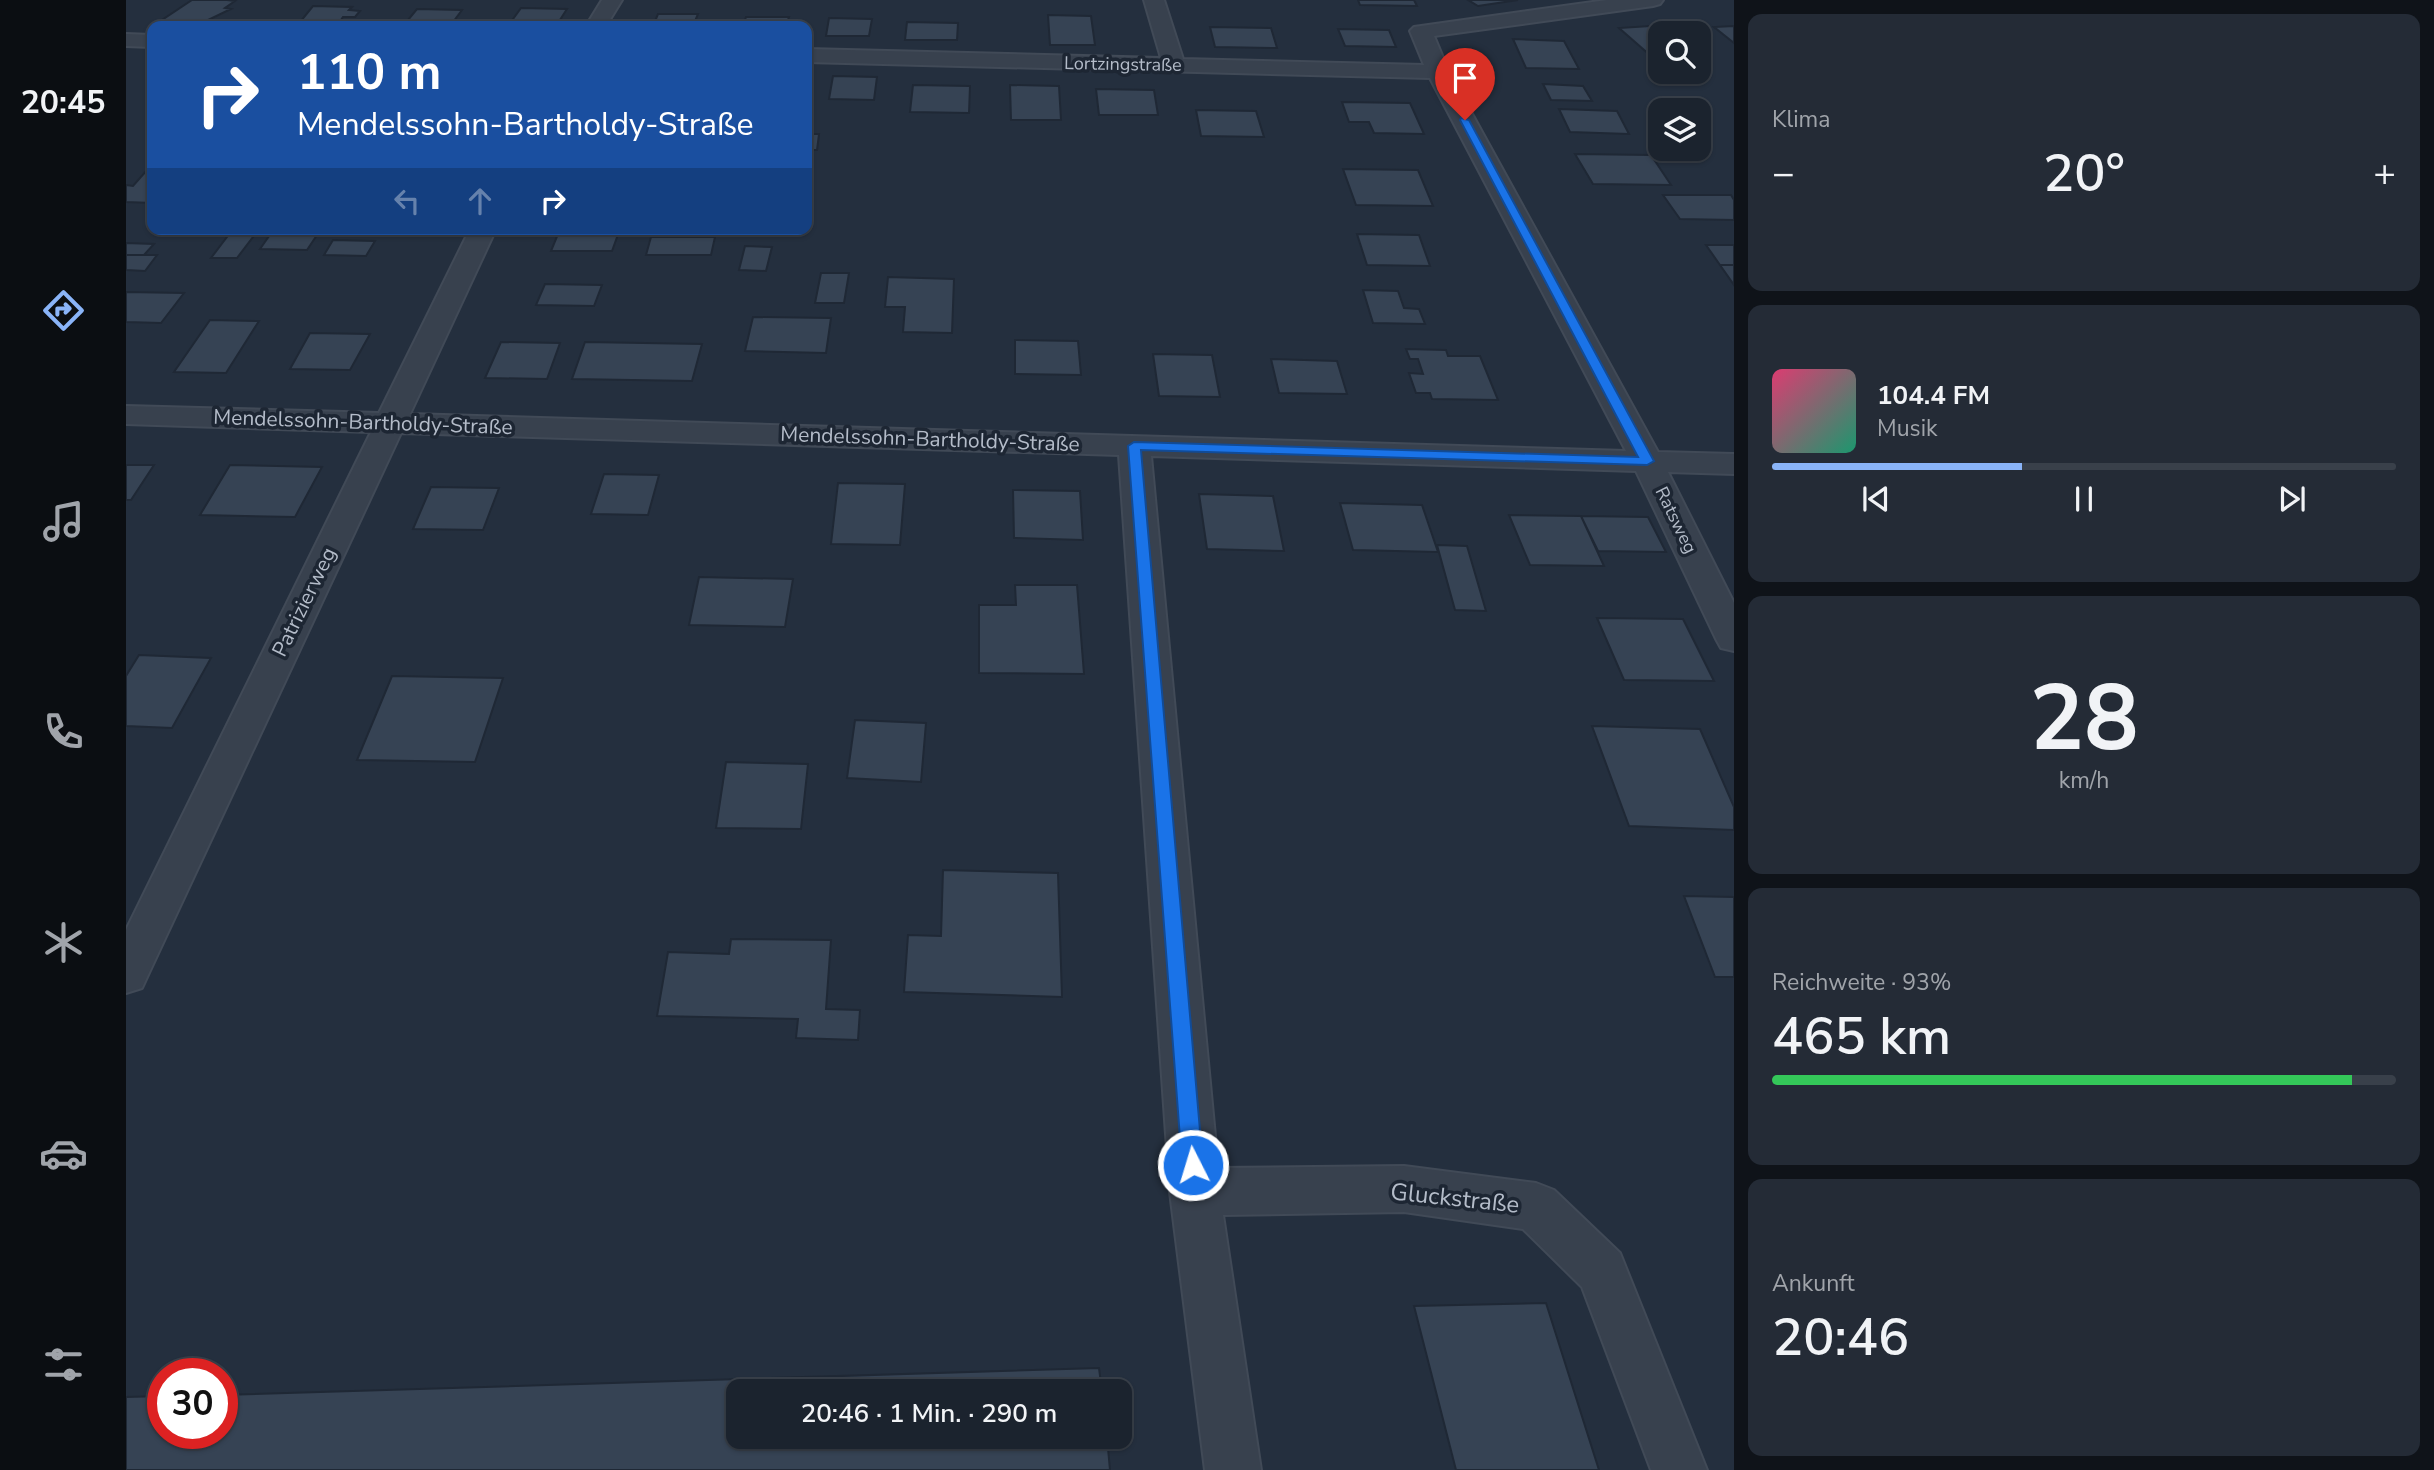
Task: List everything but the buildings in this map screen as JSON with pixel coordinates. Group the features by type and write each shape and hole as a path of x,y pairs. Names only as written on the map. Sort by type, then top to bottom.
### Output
{"street":[{"path":"599,21 612,0"},
{"path":"1154,0 1174,65"},
{"name":"Ratsweg","path":"1653,0 1421,31 1438,72 1647,461 1734,639"},
{"path":"126,40 147,41"},
{"name":"Lortzingstraße","path":"812,56 1438,72"},
{"name":"Patrizierweg","path":"126,975 480,235"},
{"name":"Mendelssohn-Bartholdy-Straße","path":"126,415 1734,464"},
{"path":"1134,446 1195,1192 1233,1470"},
{"name":"Gluckstraße","path":"1195,1192 1404,1189 1535,1207 1602,1271 1679,1470"}],"route":[{"path":"1193,1165 1134,446 1647,461 1465,120"}]}
